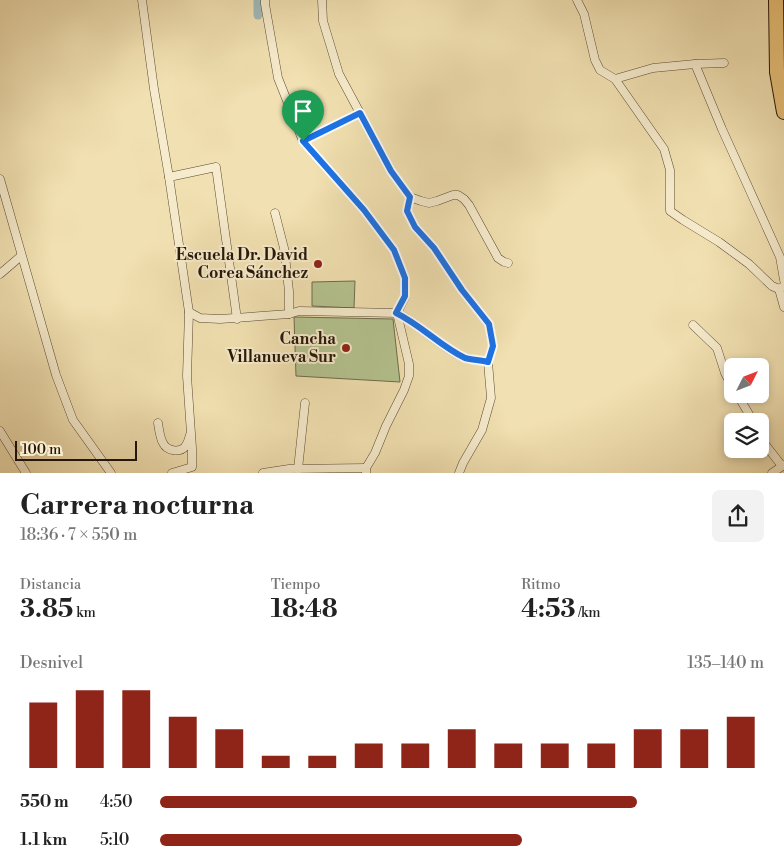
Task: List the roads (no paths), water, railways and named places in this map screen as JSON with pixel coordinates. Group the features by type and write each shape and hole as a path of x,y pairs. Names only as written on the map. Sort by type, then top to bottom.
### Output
{"highway":[{"path":"776,0 776,72 784,112"}],"street":[{"path":"142,0 188,312 187,376 194,470 172,473"},
{"path":"263,473 288,469 310,471 366,470 409,376 409,364 396,313 405,296 405,278 394,250 364,210 303,141 278,78 265,0"},
{"path":"322,0 323,21 340,74 391,171 410,197 421,201 429,203 453,195 458,194 461,196 469,205 498,258 508,263"},
{"path":"577,0 584,14 600,70 615,79 664,149 670,170 670,210 749,264 772,286 782,287 784,306"},
{"path":"615,79 653,68 724,63"},
{"path":"695,64 780,257 784,280"},
{"path":"303,141 360,113"},
{"path":"169,177 216,167 236,319"},
{"path":"0,179 56,375 73,420 111,473"},
{"path":"410,197 407,211 415,227 434,248 462,290 489,324 493,346 488,362 491,398 482,430 459,473"},
{"path":"275,213 284,248 289,291 289,314"},
{"path":"0,274 21,256"},
{"path":"188,312 200,318 236,319 289,314 299,311 396,313 408,319 441,344 467,358 488,362"},
{"path":"693,325 717,348 724,370"},
{"path":"298,469 305,403"},
{"path":"158,423 163,443 169,449 178,450 183,448 191,434"},
{"path":"0,432 26,473"},
{"path":"769,449 783,466 772,473"}],"waterway":[{"path":"258,0 258,15"}],"place":[{"name":"Escuela Dr. David Corea Sánchez","path":"318,264"},
{"name":"Cancha Villanueva Sur","path":"346,348"}]}
